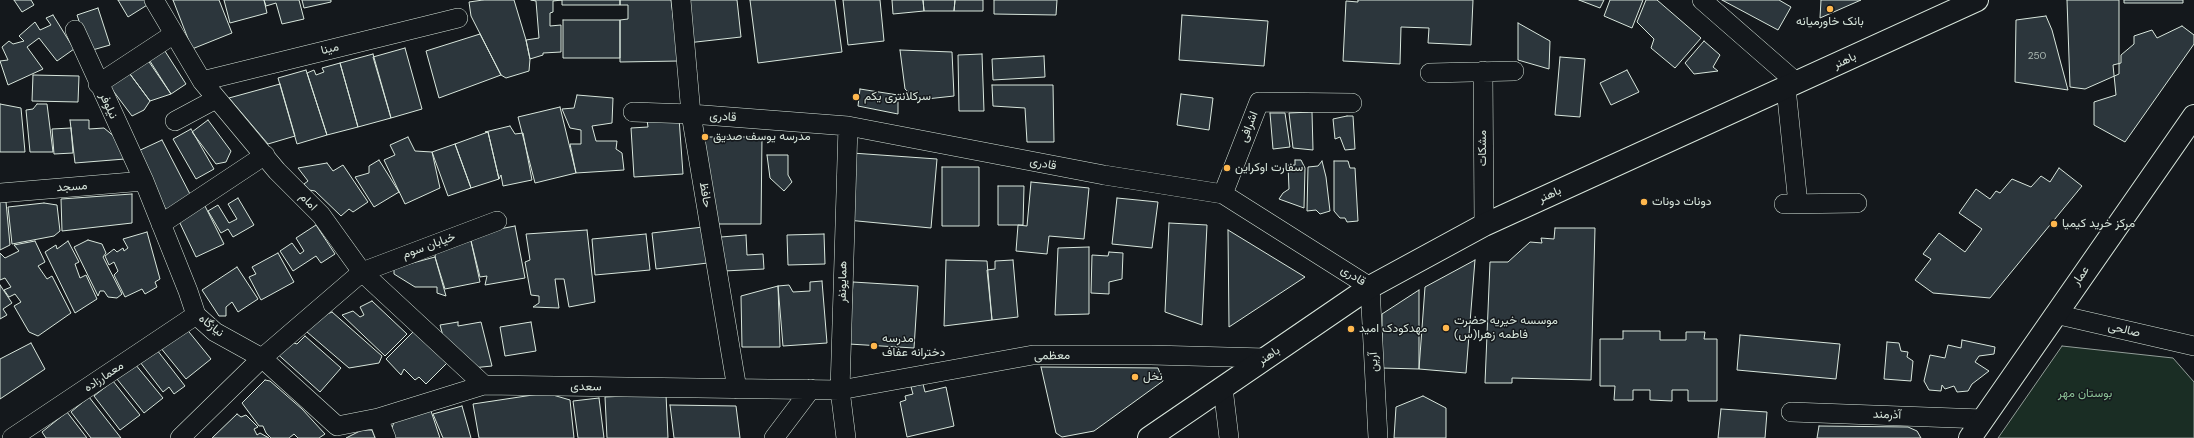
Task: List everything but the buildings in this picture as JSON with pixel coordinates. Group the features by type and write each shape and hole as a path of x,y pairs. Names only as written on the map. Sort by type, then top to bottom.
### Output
{"main road":[{"name":"باهنر","path":"1149,438 1370,287 1484,225 1792,86 1977,0"},
{"name":"عمار","path":"1970,438 2054,314 2194,116"}],"street":[{"name":"امام","path":"154,0 202,81 265,155 321,215 362,272 484,385"},
{"name":"حافظ","path":"681,0 691,114 737,389"},
{"path":"1702,0 1792,86 1791,204 1857,203"},
{"name":"مینا","path":"202,81 458,18"},
{"name":"نیلوفر","path":"75,30 98,84 144,181"},
{"path":"98,84 174,34"},
{"name":"مشکات","path":"1483,71 1484,225"},
{"path":"1430,73 1514,71"},
{"path":"174,121 216,99"},
{"name":"اشرافی","path":"1223,194 1259,102 1352,103"},
{"name":"قادری","path":"634,112 691,114 848,126 1104,175 1223,194 1370,287"},
{"name":"همایونفر","path":"846,438 840,390 848,126"},
{"path":"161,224 265,155"},
{"name":"مسجد","path":"0,193 144,181"},
{"name":"نیازگاه","path":"144,181 196,315 215,332 262,358 337,426"},
{"name":"خیابان سوم","path":"362,272 497,221"},
{"path":"180,438 262,358 362,272"},
{"name":"آرین","path":"1370,287 1378,438"},
{"name":"صالحی","path":"2054,314 2194,346"},
{"name":"معمارزاده","path":"12,438 196,315"},
{"name":"معظمی","path":"840,390 1033,355 1151,355 1266,358"},
{"name":"سعدی","path":"337,426 378,418 484,385 840,390"},
{"path":"1223,388 1229,438"},
{"path":"774,438 811,389"},
{"name":"آذرمند","path":"1791,412 1984,419"},
{"path":"378,418 386,438"}],"green space":[{"name":"بوستان مهر","path":"2062,346 2173,358 2194,382 2194,438 1998,438"}],"place":[{"name":"بانک خاورمیانه","path":"1830,9"},
{"name":"سرکلانتری یکم","path":"856,97"},
{"name":"مدرسه یوسف صدیق","path":"705,137"},
{"name":"سفارت اوکراین","path":"1227,168"},
{"name":"دونات دونات","path":"1644,202"},
{"name":"مرکز خرید کیمیا","path":"2054,224"},
{"name":"موسسه خیریه حضرت فاطمه زهرا(س)","path":"1446,328"},
{"name":"مهدکودک امید","path":"1351,329"},
{"name":"مدرسه دخترانه عفاف","path":"874,346"},
{"name":"نخل","path":"1135,377"}]}
